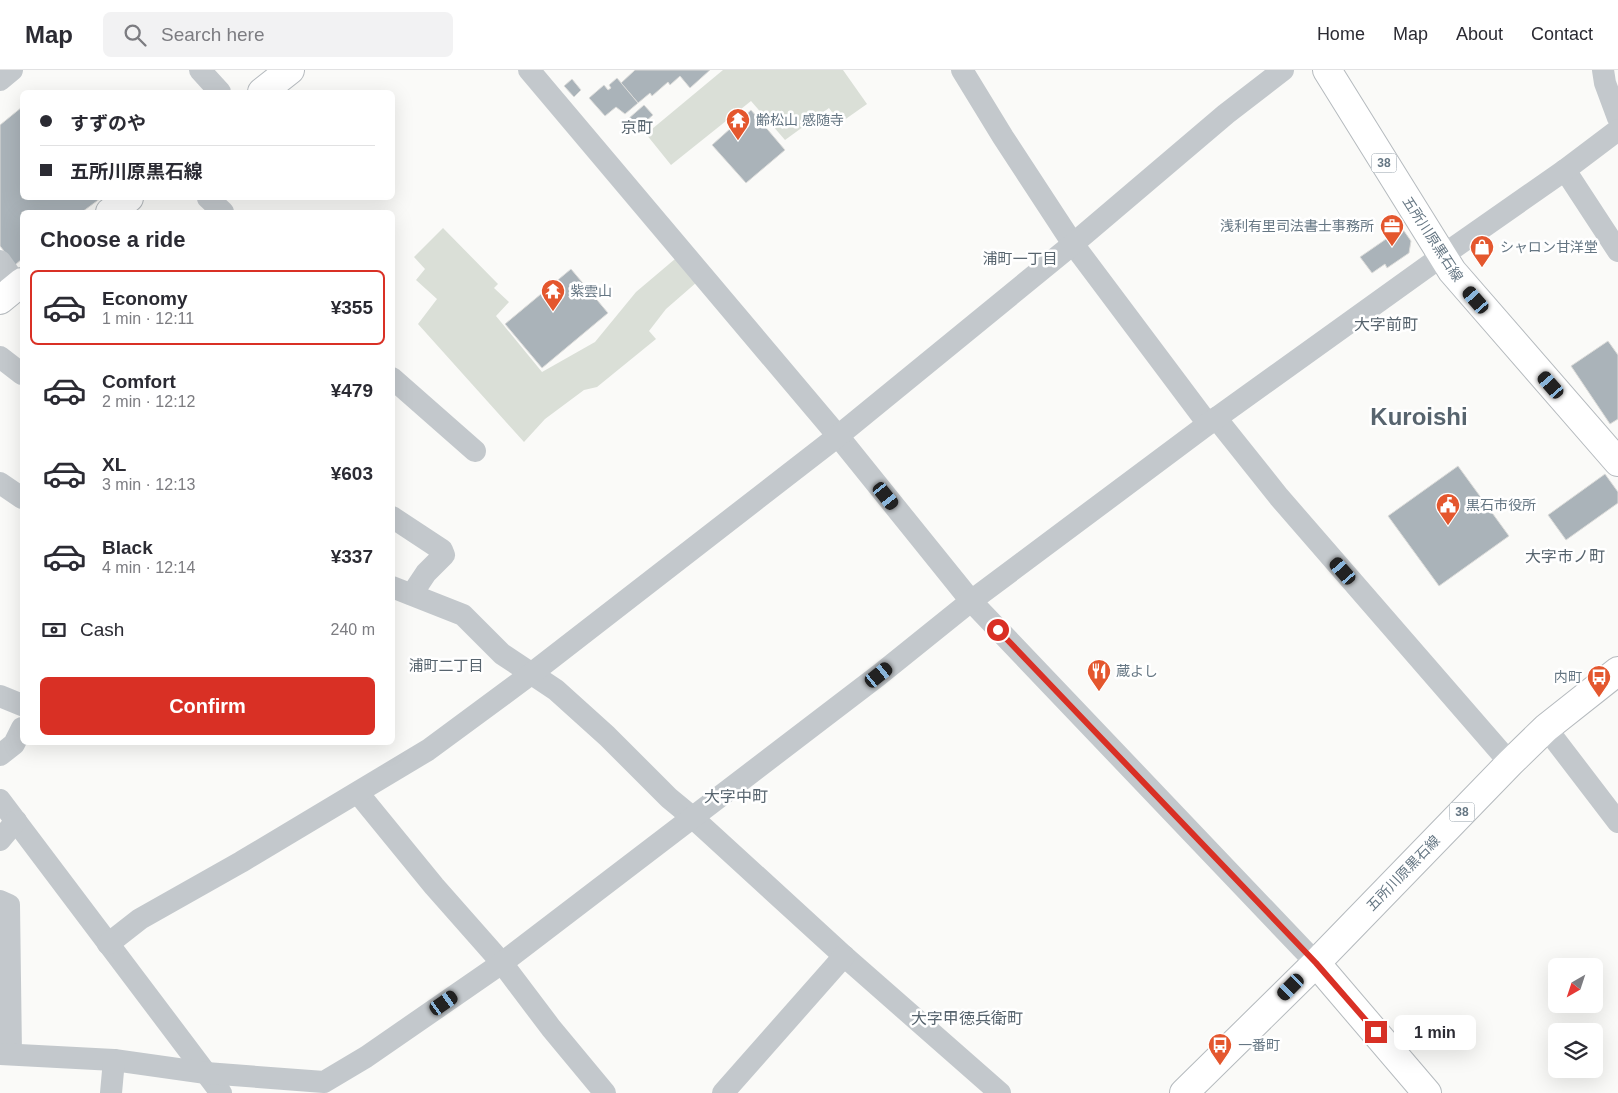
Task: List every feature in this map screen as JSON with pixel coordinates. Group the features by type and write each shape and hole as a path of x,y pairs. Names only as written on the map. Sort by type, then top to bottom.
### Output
{"main road":[{"path":"265,90 290,70"},
{"name":"五所川原黒石線","path":"1327,70 1452,271 1618,462"},
{"path":"113,210 126,200"},
{"name":"五所川原黒石線","path":"1184,1093 1316,963 1510,763 1546,728 1618,671"},
{"path":"1316,963 1426,1093"}],"street":[{"path":"0,80 12,70"},
{"path":"200,70 218,90"},
{"path":"530,70 838,436 971,601 1316,963"},
{"path":"962,70 1003,138 1073,244 1212,421 1510,763"},
{"path":"108,944 140,919 242,862 428,750 531,674 838,436 1073,244 1226,114 1283,70"},
{"path":"1603,70 1605,82 1618,118"},
{"path":"0,901 9,905 6,1054 114,1060 325,1088 366,1057 502,963 872,681 971,601 1212,421 1565,170 1618,130"},
{"path":"1565,170 1618,251"},
{"path":"210,200 221,210"},
{"path":"0,261 14,289"},
{"path":"0,357 20,372"},
{"path":"395,381 475,451"},
{"path":"0,483 20,497"},
{"path":"395,519 442,550 444,555 426,573 402,591"},
{"path":"402,591 463,614 502,654 556,690 607,736 669,798 844,956 1000,1093"},
{"path":"0,696 20,704"},
{"path":"1546,728 1618,822"},
{"path":"0,756 14,744 20,732"},
{"path":"358,793 434,886 502,963 550,1028 605,1093"},
{"path":"0,800 221,1093"},
{"path":"0,840 16,821"},
{"path":"723,1093 844,956"},
{"path":"111,1093 114,1060"}],"shaded area":[{"path":"723,70 843,70 867,104 840,123 829,108 785,140 751,101 671,165 646,134"},
{"path":"443,228 498,284 494,288 509,302 496,316 542,372 595,342 636,292 675,259 697,282 666,309 649,331 656,339 597,387 584,390 545,419 524,442 418,324 437,299 416,280 425,269 414,257"}],"building":[{"path":"635,70 710,70 690,88 680,76 670,85 668,82 652,96 650,93 638,103 621,83"},
{"path":"617,78 638,103 625,114 616,107 605,116 589,98 604,85 608,90 611,88 609,85"},
{"path":"572,79 581,90 574,97 564,86"},
{"path":"644,105 653,115 637,129 628,119"},
{"path":"20,109 20,200 98,200 85,210 20,210 20,261 15,265 0,246 0,125"},
{"path":"751,110 785,150 746,183 712,145"},
{"name":"浅利有里司法書士事務所","path":"1402,228 1411,241 1409,253 1387,268 1385,264 1372,273 1360,257"},
{"path":"571,269 608,313 542,368 505,324"},
{"path":"1608,341 1618,355 1618,419 1610,424 1571,366"},
{"name":"黒石市役所","path":"1458,466 1509,536 1439,586 1388,516"},
{"path":"1605,474 1618,492 1618,503 1566,540 1548,515"}],"place":[{"name":"齢松山 感随寺","path":"738,141"},
{"name":"浅利有里司法書士事務所","path":"1392,247"},
{"name":"シャロン甘洋堂","path":"1482,268"},
{"name":"紫雲山","path":"553,312"},
{"name":"黒石市役所","path":"1448,526"},
{"name":"蔵よし","path":"1099,692"},
{"name":"内町","path":"1599,698"},
{"name":"一番町","path":"1220,1066"}],"district":[{"name":"京町","path":"637,127"},
{"name":"浦町一丁目","path":"1020,259"},
{"name":"大字前町","path":"1386,324"},
{"name":"Kuroishi","path":"1419,417"},
{"name":"大字市ノ町","path":"1565,556"},
{"name":"浦町二丁目","path":"446,666"},
{"name":"大字中町","path":"736,796"},
{"name":"大字甲徳兵衛町","path":"967,1018"}],"route":[{"path":"998,630 1316,963 1376,1032"}]}
